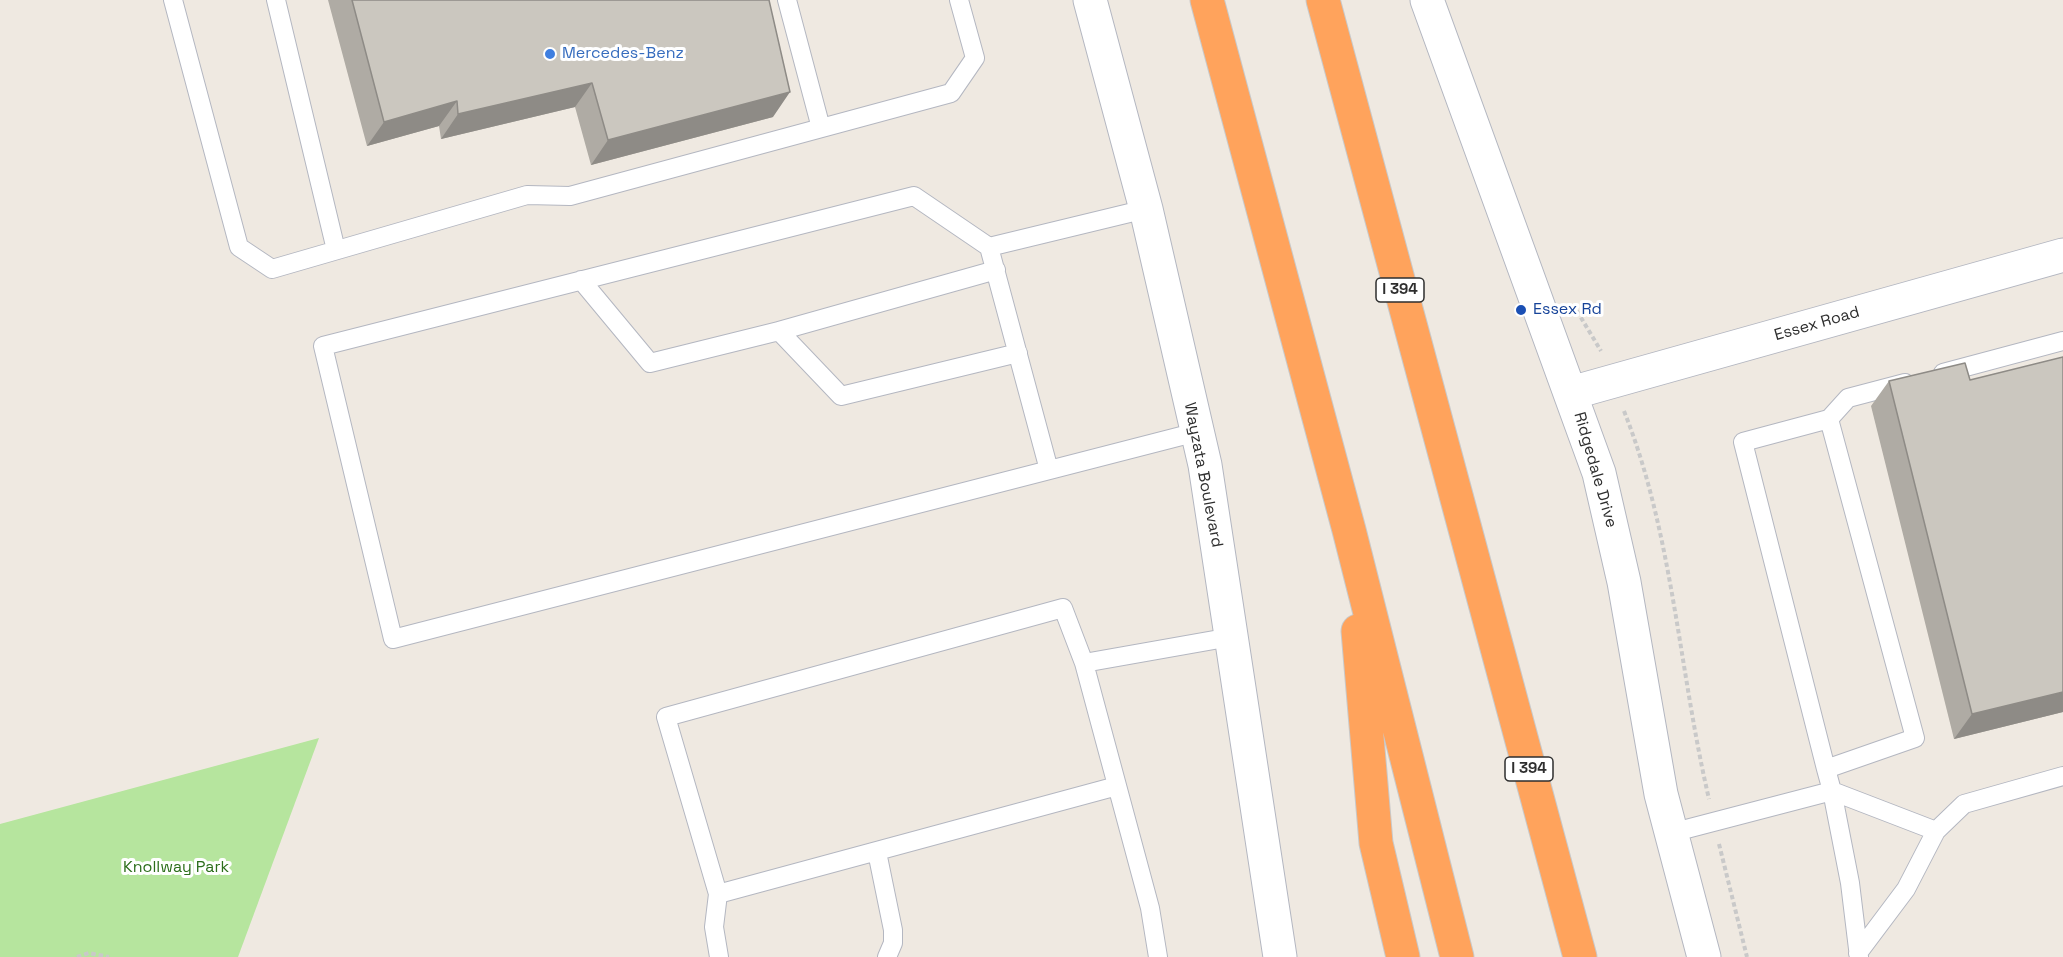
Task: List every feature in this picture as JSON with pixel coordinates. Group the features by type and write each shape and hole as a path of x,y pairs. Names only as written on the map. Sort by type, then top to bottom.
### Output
{"highway":[{"path":"1206,0 1349,530 1457,957"},
{"name":"I 394","path":"1323,0 1580,957"},
{"path":"1349,530 1376,843 1403,957"}],"street":[{"name":"Wayzata Boulevard","path":"1090,0 1146,209 1205,465 1280,957"},
{"name":"Ridgedale Drive","path":"1427,0 1462,102 1572,393 1599,473 1634,633 1661,794 1704,957"},
{"name":"Essex Road","path":"1572,393 2063,255"}],"lane":[{"path":"173,0 239,247 272,269 527,195 570,196 951,93 975,58 959,0"},
{"path":"276,0 336,250"},
{"path":"787,0 821,128"},
{"path":"1049,471 989,247 914,196 323,346 393,639 1049,471 1197,432"},
{"path":"989,247 1146,209"},
{"path":"581,280 650,363 779,331 996,270"},
{"path":"779,331 840,396 1018,353"},
{"path":"1858,955 1850,883 1832,791 1743,442 1829,419 1848,398 2063,341"},
{"path":"1826,769 1915,738 1829,419"},
{"path":"719,957 714,927 718,894 666,717 1063,608 1084,663 1150,908 1158,957"},
{"path":"1084,663 1231,638"},
{"path":"1858,955 1906,889 1936,831 1964,804 2063,776"},
{"path":"718,894 1117,786"},
{"path":"1671,833 1832,791 1936,831"},
{"path":"877,852 893,930 893,943 887,957"}],"path":[{"path":"1627,419 1663,549 1700,763 1747,957"},
{"path":"77,957 89,953 109,957"}],"green space":[{"name":"Knollway Park","path":"319,738 238,957 0,957 0,824"}],"building":[{"name":"Mercedes-Benz","path":"352,0 769,0 790,92 608,140 592,83 458,114 457,101 384,122"},
{"path":"2063,357 2063,692 1972,714 1889,381 1965,363 1970,380"}],"place":[{"name":"Mercedes-Benz","path":"550,54"},
{"name":"Essex Rd","path":"1521,310"}]}
